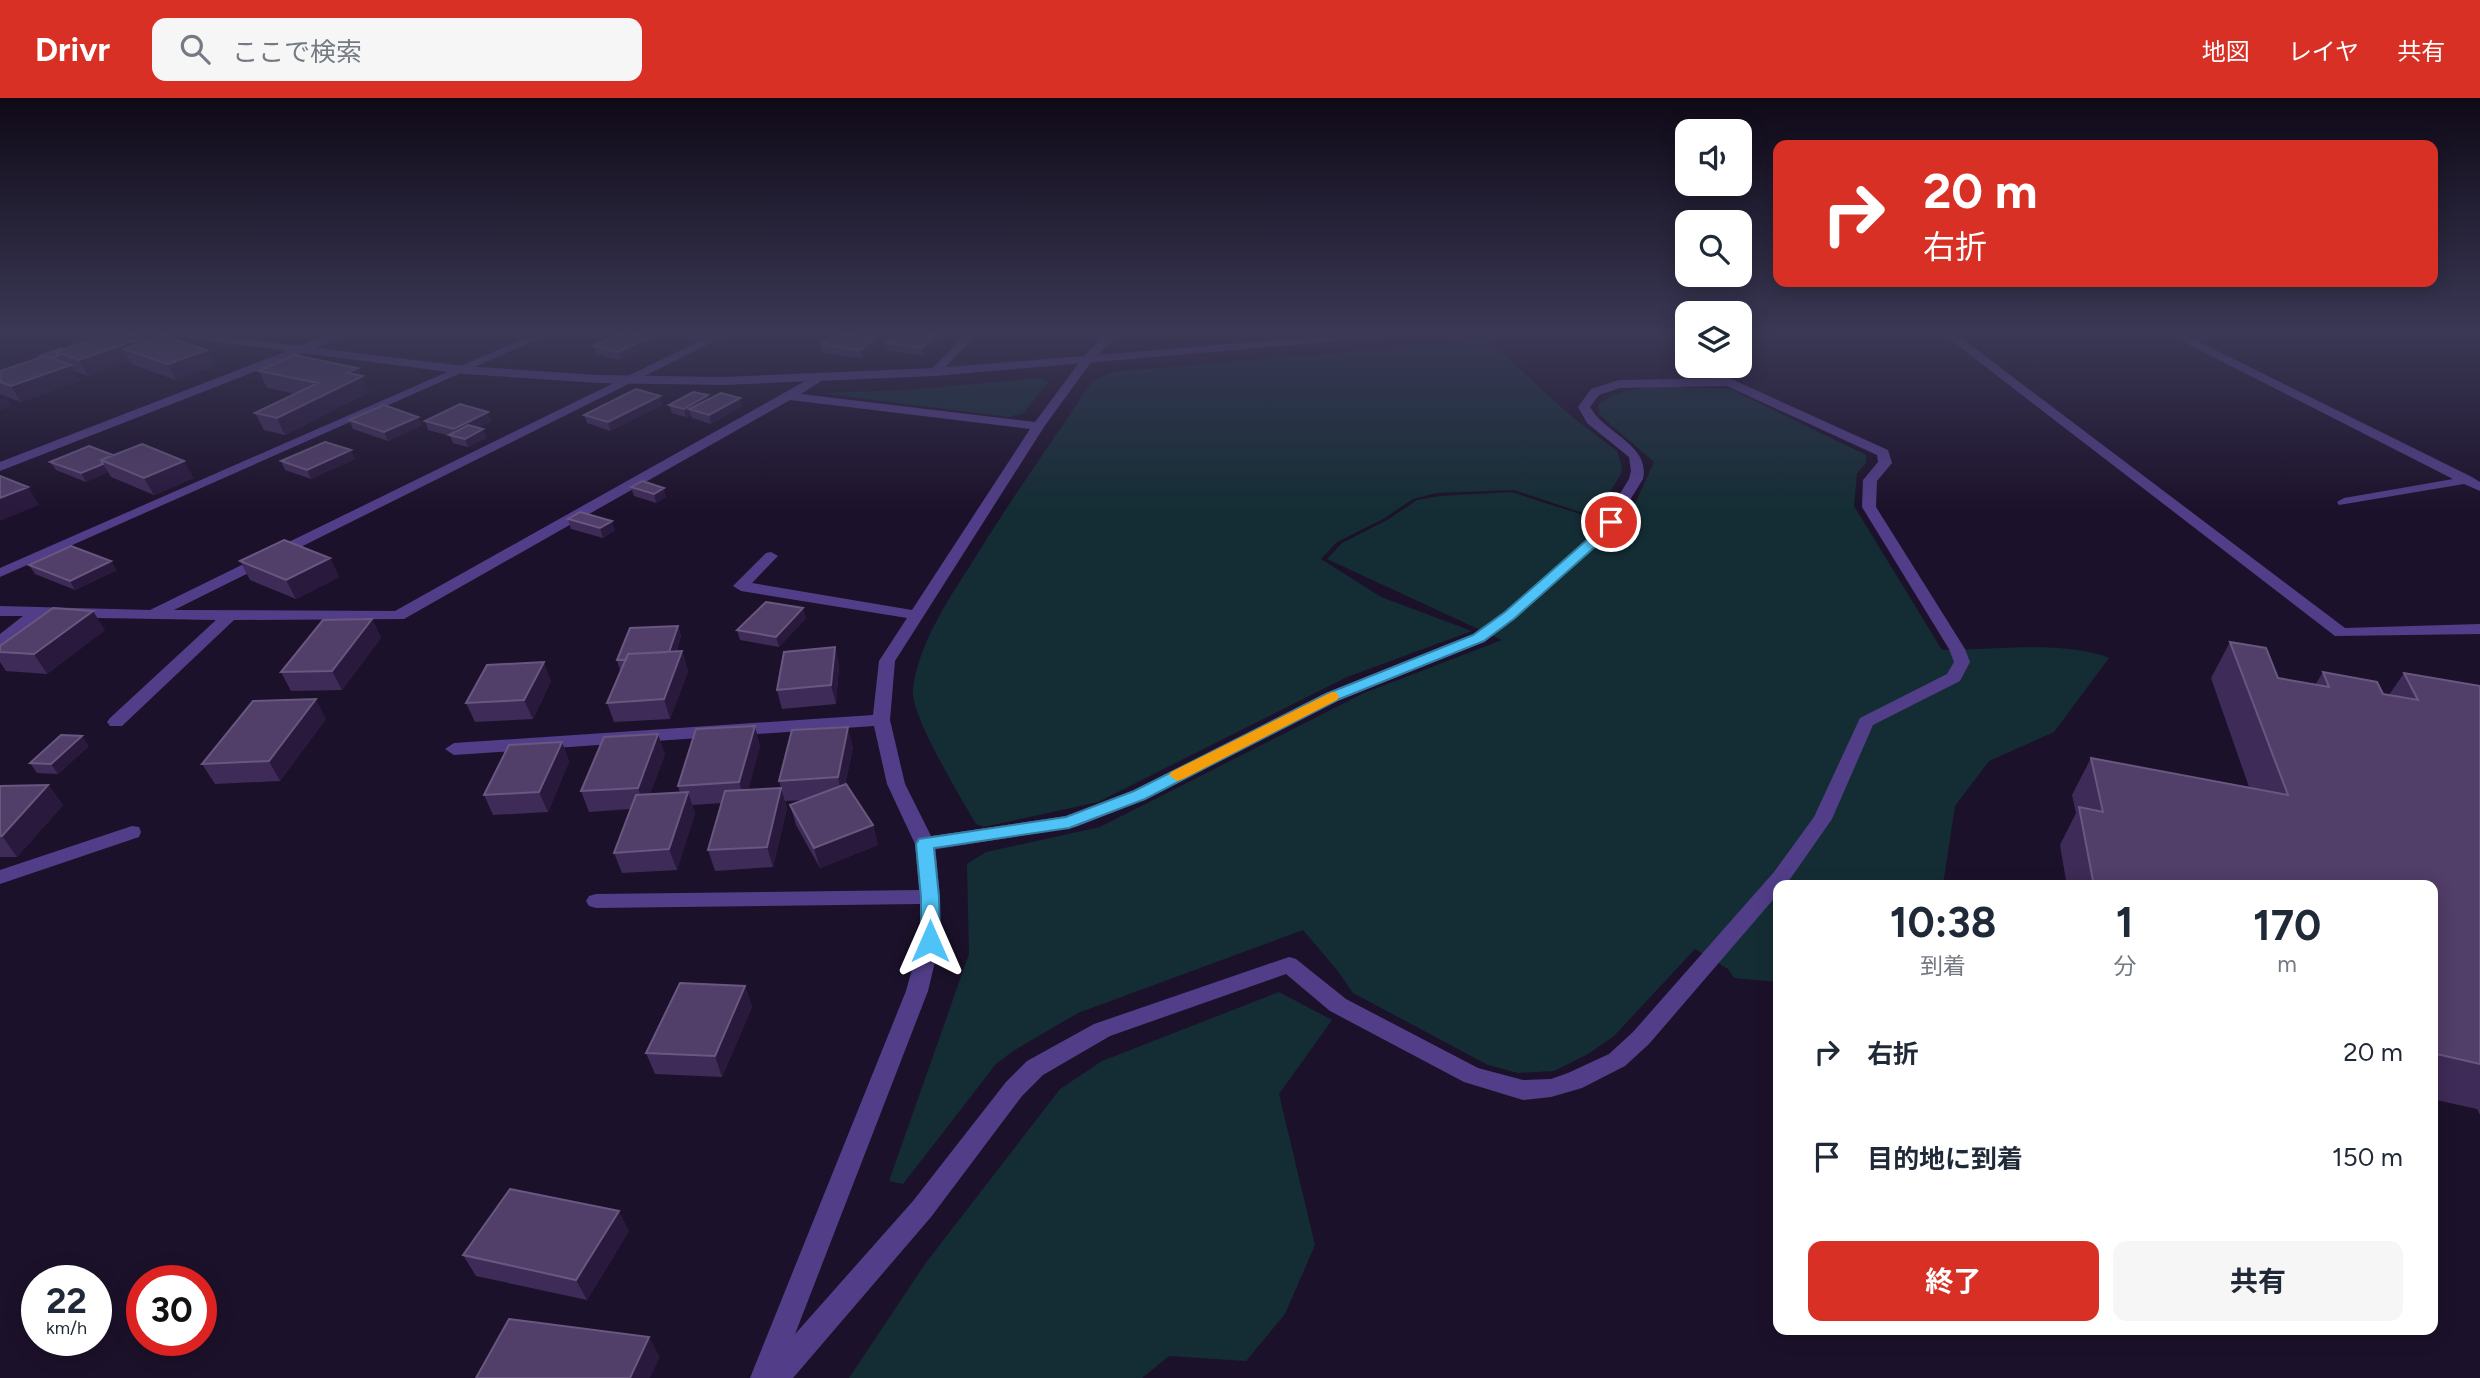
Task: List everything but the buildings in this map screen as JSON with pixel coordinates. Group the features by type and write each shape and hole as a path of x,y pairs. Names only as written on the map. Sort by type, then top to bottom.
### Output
{"street":[{"path":"0,467 194,391"},
{"path":"0,573 417,391"},
{"path":"153,615 607,391"},
{"path":"0,611 398,616 798,391"},
{"path":"764,1378 917,991 930,941 930,897 925,844 896,784 881,720 887,661 1038,426 1064,391"},
{"path":"925,844 1069,822 1139,795 1332,697 1494,629 1602,534 1636,479 1638,471 1635,456 1591,420 1584,407 1599,391"},
{"path":"1748,391 1883,453 1885,463 1870,480 1869,507 1957,649 1962,663 1954,677 1866,722 1823,819 1778,880"},
{"path":"2023,391 2341,633 2480,629"},
{"path":"2287,391 2473,484"},
{"path":"789,396 1038,426"},
{"path":"2344,502 2473,484"},
{"path":"771,556 741,586 916,615"},
{"path":"0,642 38,612"},
{"path":"116,722 230,615"},
{"path":"454,749 881,720"},
{"path":"0,877 132,832"},
{"path":"775,1378 922,1209 1014,1089 1035,1068 1102,1030 1289,965 1338,1005 1472,1075 1523,1090 1550,1088 1607,1066 1641,1038 1773,886"},
{"path":"596,901 930,897"}],"shaded area":[{"path":"1041,391 1024,413 1008,417 820,393"},
{"path":"1086,391 1543,391 1617,451 1622,467 1621,474 1595,517 1514,490 1436,493 1413,499 1385,518 1337,542 1321,559 1381,597 1472,631 1347,677 1098,802 984,827 976,824 938,757 914,702 913,690 920,658 934,626 1013,498"},
{"path":"1734,391 1866,455 1866,463 1857,473 1854,506 1942,650 2027,647 2071,649 2109,658 2054,732 1989,761 1955,806 1944,880 1773,880 1773,982 1734,978 1728,969 1695,949 1614,1036 1588,1054 1554,1071 1518,1073 1488,1065 1353,993 1303,930 1078,1013 1013,1051 996,1064 903,1184 889,1181 969,954 967,864 986,852 1100,827 1364,693 1502,640 1327,559 1342,543 1387,520 1417,500 1440,496 1511,492 1624,528 1654,462 1600,415 1598,406 1621,393"},
{"path":"1279,992 1332,1020 1279,1094 1315,1245 1285,1314 1246,1361 1169,1356 1142,1378 849,1378 925,1264 1060,1089 1102,1061"}],"slow traffic":[{"path":"1177,775 1332,697"}],"route":[{"path":"930,941 930,897 925,844 1069,822 1139,795 1332,697 1478,638 1494,629 1602,534 1611,522"}]}
